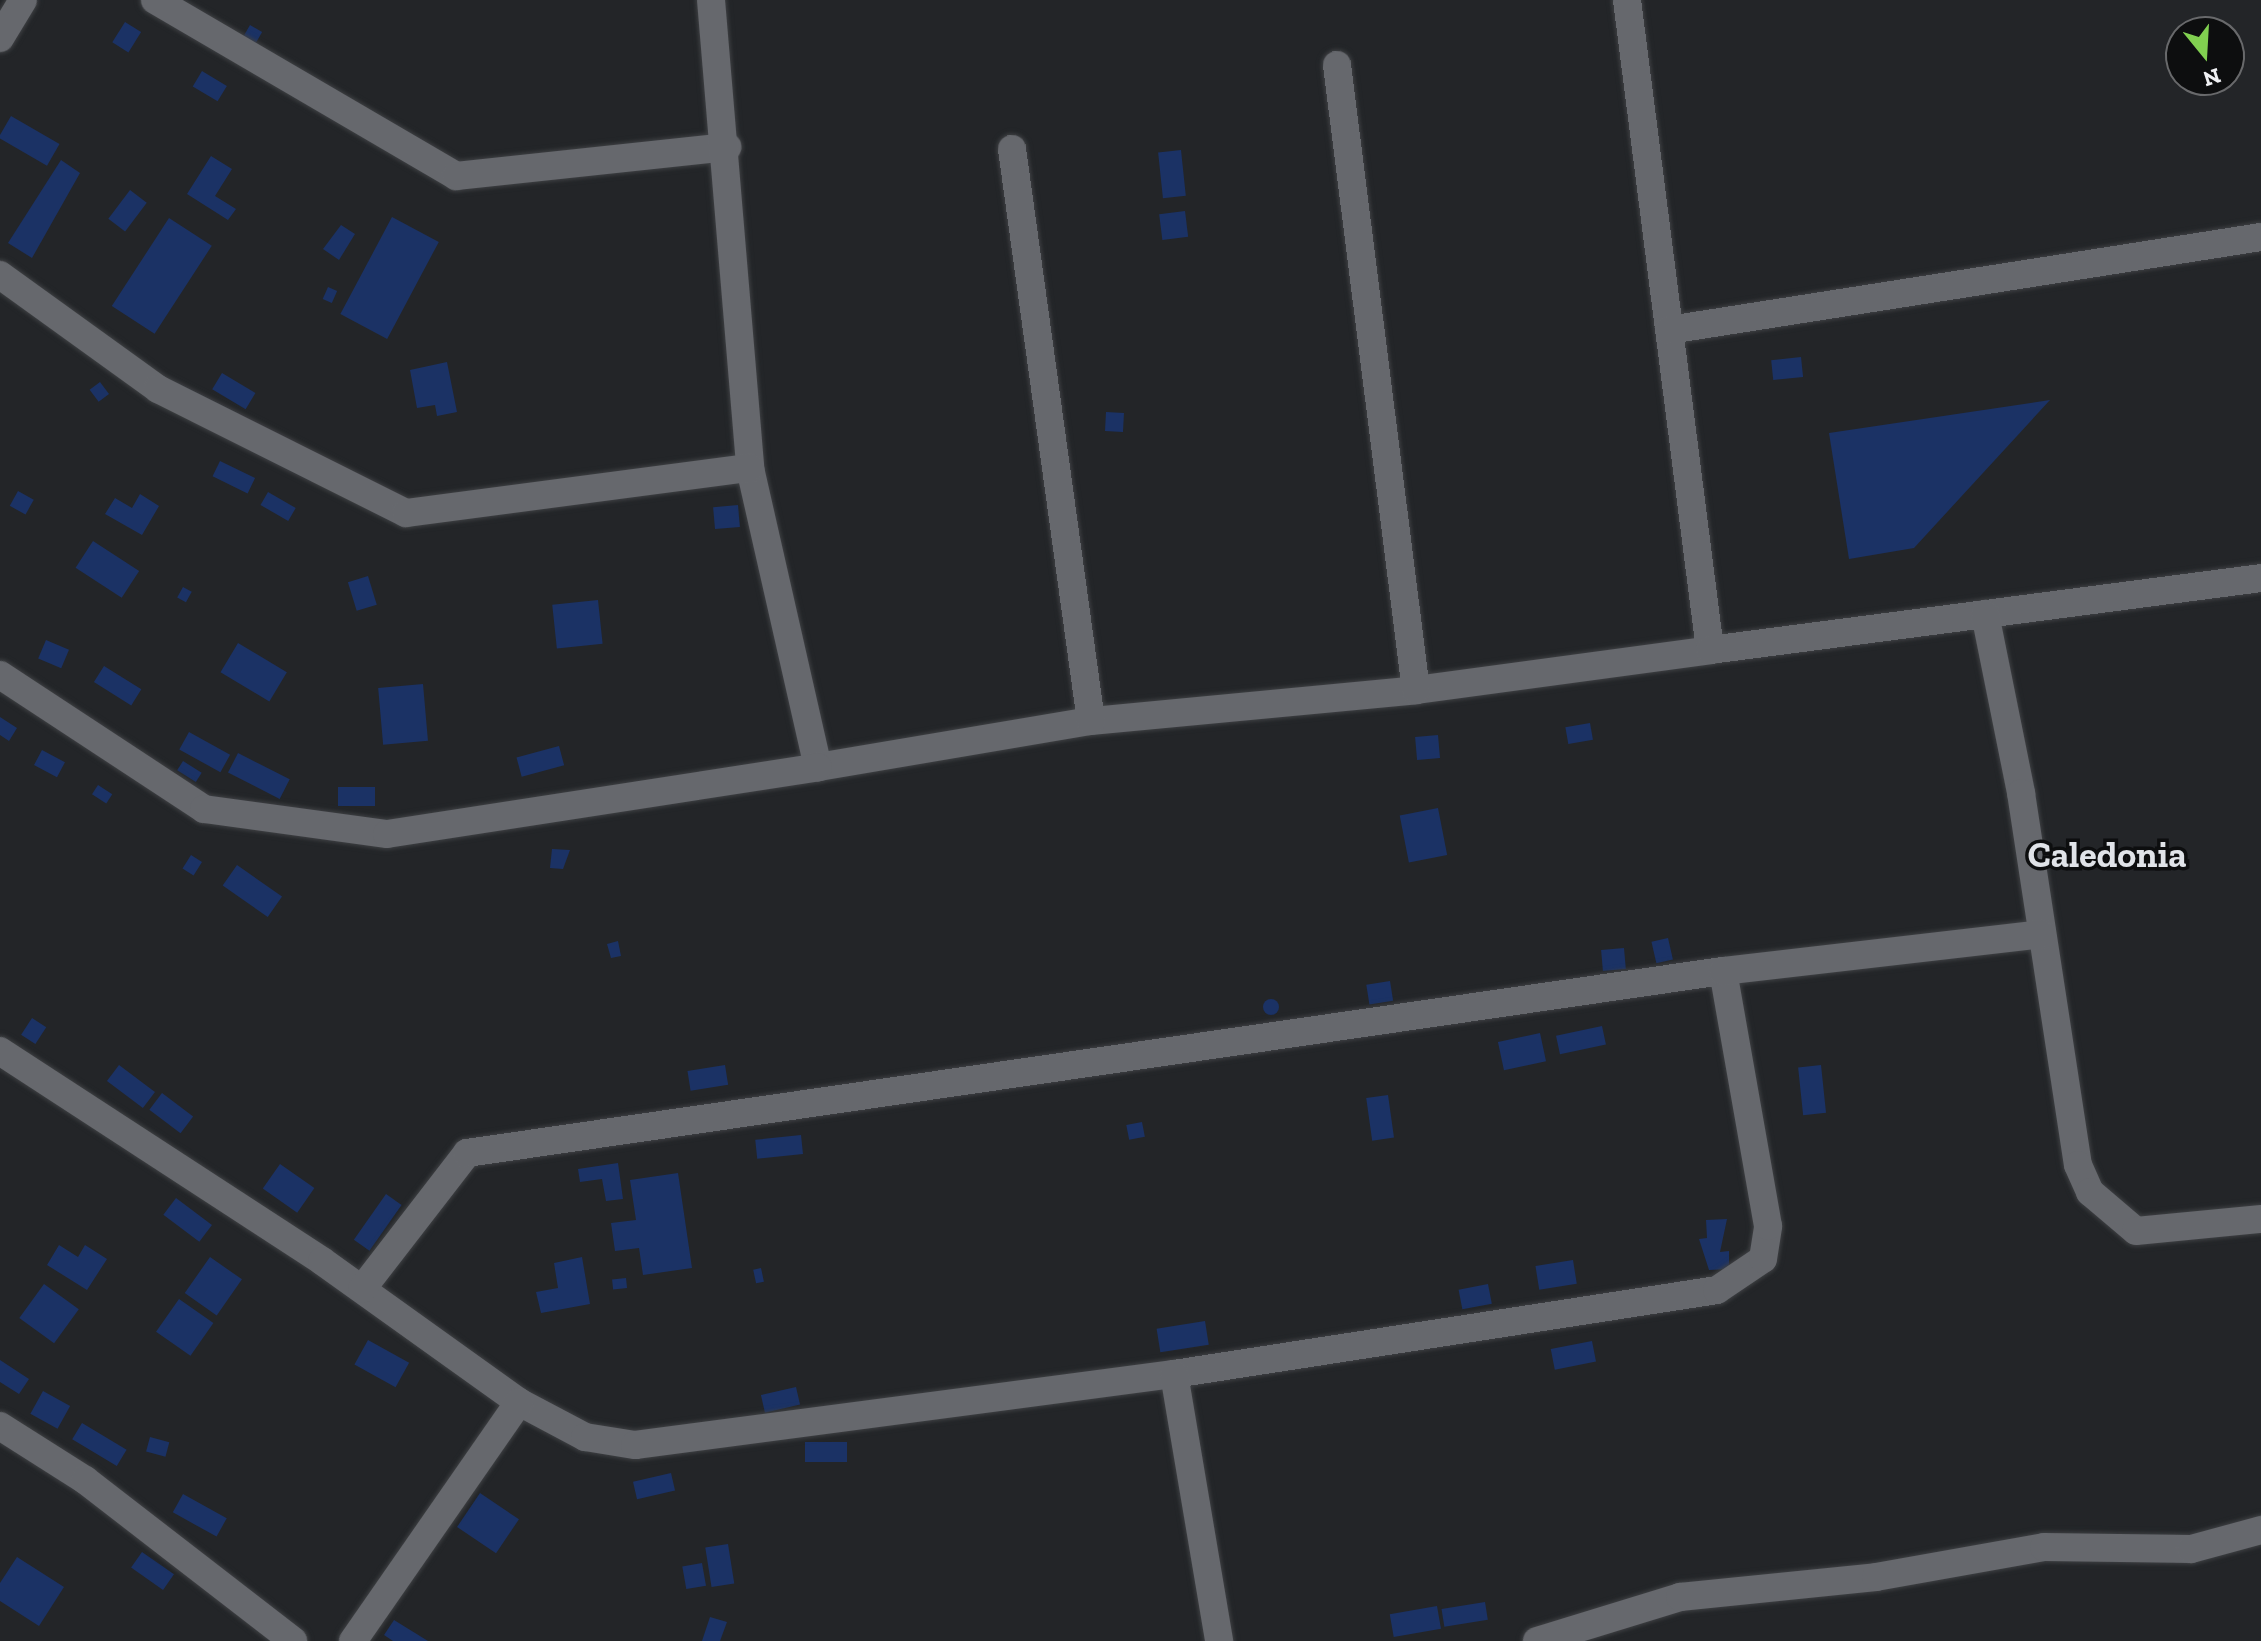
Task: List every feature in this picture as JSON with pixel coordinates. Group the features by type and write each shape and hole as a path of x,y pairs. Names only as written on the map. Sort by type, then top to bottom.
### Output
{"street":[{"path":"0,38 23,0"},
{"path":"155,0 456,176 727,147"},
{"path":"711,0 727,147 750,468 818,767"},
{"path":"1627,0 1710,650"},
{"path":"1337,65 1416,690"},
{"path":"1012,149 1091,721"},
{"path":"1669,330 2261,237"},
{"path":"0,275 158,389 406,513 750,468"},
{"path":"0,675 204,809 387,834 1091,721 1416,690 2261,578"},
{"path":"1985,614 2042,934 2078,1165 2090,1192 2136,1231 2261,1219"},
{"path":"362,1289 467,1153 1723,971 2042,934"},
{"path":"0,1051 362,1289 519,1402 585,1437 635,1445 1174,1374 1717,1290 1746,1276 1763,1259 1768,1226 1723,971"},
{"path":"1174,1374 1219,1641"},
{"path":"353,1641 519,1402"},
{"path":"0,1426 85,1480 293,1641"},
{"path":"1537,1641 1680,1597 1876,1577 2044,1547 2191,1549 2261,1530"}],"building":[{"path":"125,22 141,32 128,52 112,42"},
{"path":"250,25 262,32 255,45 242,38"},
{"path":"202,71 227,86 218,101 193,86"},
{"path":"11,116 59,144 47,166 0,139"},
{"path":"1181,150 1186,196 1163,198 1158,152"},
{"path":"211,156 232,169 215,196 236,209 228,220 187,194"},
{"path":"61,160 80,173 32,258 8,243"},
{"path":"130,190 147,203 125,231 108,219"},
{"path":"1185,211 1188,237 1162,240 1159,214"},
{"path":"392,217 439,242 387,339 340,314"},
{"path":"169,218 212,246 155,334 112,306"},
{"path":"341,225 355,234 339,260 323,249"},
{"path":"328,287 337,291 332,303 323,299"},
{"path":"1801,357 1803,377 1773,380 1771,360"},
{"path":"447,362 457,412 437,416 435,405 417,408 410,370"},
{"path":"222,373 255,393 246,409 212,389"},
{"path":"100,382 109,394 99,402 90,390"},
{"path":"2050,400 1914,548 1849,559 1829,433"},
{"path":"1106,412 1124,413 1123,432 1105,431"},
{"path":"220,461 255,478 248,493 213,476"},
{"path":"18,491 34,500 26,515 10,506"},
{"path":"268,492 296,508 288,521 260,505"},
{"path":"140,494 159,506 142,535 105,514 115,498 132,508"},
{"path":"738,505 740,527 715,529 713,507"},
{"path":"93,541 139,571 122,598 76,568"},
{"path":"368,576 377,605 357,611 348,582"},
{"path":"183,587 192,592 186,602 177,597"},
{"path":"598,600 603,644 557,649 552,605"},
{"path":"46,640 69,650 61,668 38,658"},
{"path":"238,643 287,672 269,702 220,672"},
{"path":"104,666 141,689 131,705 94,682"},
{"path":"423,684 428,741 383,745 378,688"},
{"path":"0,717 17,728 9,741 0,735"},
{"path":"1590,723 1593,740 1568,744 1565,727"},
{"path":"189,732 230,755 220,772 179,749"},
{"path":"1438,735 1440,758 1417,760 1415,737"},
{"path":"559,746 564,765 522,777 516,757"},
{"path":"42,750 65,762 57,777 34,765"},
{"path":"238,753 290,779 280,799 228,773"},
{"path":"183,761 202,773 196,782 177,770"},
{"path":"98,785 112,794 106,803 92,794"},
{"path":"338,787 375,787 375,806 338,806"},
{"path":"1438,808 1447,855 1409,863 1400,815"},
{"path":"552,849 570,850 563,869 550,868"},
{"path":"191,855 202,862 194,875 183,869"},
{"path":"237,865 282,897 268,917 223,885"},
{"path":"1668,938 1673,959 1656,963 1651,942"},
{"path":"618,941 621,956 611,958 607,944"},
{"path":"1624,948 1626,969 1603,971 1601,950"},
{"path":"1390,981 1393,1001 1369,1005 1366,985"},
{"path":"1271,999 1277,1001 1277,1013 1271,1015 1265,1013 1263,1007 1265,1001"},
{"path":"32,1018 46,1027 35,1044 21,1035"},
{"path":"1602,1026 1606,1045 1560,1054 1556,1036"},
{"path":"1540,1033 1546,1061 1504,1070 1498,1042"},
{"path":"119,1065 155,1092 143,1108 107,1081"},
{"path":"725,1065 728,1085 691,1091 687,1071"},
{"path":"1821,1065 1826,1113 1803,1115 1798,1067"},
{"path":"162,1093 193,1116 181,1133 149,1110"},
{"path":"1388,1095 1394,1138 1372,1141 1366,1098"},
{"path":"1142,1122 1145,1137 1129,1140 1126,1125"},
{"path":"801,1135 803,1154 757,1159 755,1140"},
{"path":"618,1163 623,1199 606,1201 602,1179 580,1182 578,1169"},
{"path":"280,1164 314,1188 297,1213 263,1189"},
{"path":"678,1173 692,1268 643,1275 639,1248 615,1251 611,1223 636,1220 630,1180"},
{"path":"386,1194 402,1205 369,1251 354,1240"},
{"path":"176,1198 212,1225 199,1242 163,1215"},
{"path":"1727,1219 1720,1252 1729,1251 1729,1269 1709,1270 1699,1239 1707,1238 1706,1220"},
{"path":"59,1245 78,1257 85,1245 107,1259 87,1290 47,1265"},
{"path":"210,1257 242,1279 217,1315 185,1293"},
{"path":"582,1257 590,1304 541,1313 536,1292 558,1288 554,1263"},
{"path":"1573,1260 1577,1284 1539,1290 1535,1266"},
{"path":"761,1268 764,1282 756,1283 753,1270"},
{"path":"626,1278 627,1288 613,1289 612,1279"},
{"path":"44,1284 79,1309 54,1343 19,1318"},
{"path":"1488,1284 1492,1304 1462,1309 1459,1290"},
{"path":"179,1299 213,1323 190,1356 156,1332"},
{"path":"1205,1321 1209,1345 1160,1352 1157,1329"},
{"path":"368,1340 409,1363 396,1387 354,1364"},
{"path":"1592,1341 1596,1362 1555,1370 1551,1349"},
{"path":"0,1360 29,1379 19,1394 0,1382"},
{"path":"796,1387 800,1405 765,1413 761,1395"},
{"path":"43,1391 70,1406 58,1429 30,1414"},
{"path":"82,1423 127,1450 117,1466 72,1439"},
{"path":"150,1437 169,1442 165,1457 146,1451"},
{"path":"805,1442 847,1442 847,1462 805,1462"},
{"path":"671,1473 675,1491 637,1499 633,1482"},
{"path":"480,1493 519,1519 496,1553 457,1527"},
{"path":"183,1494 227,1518 217,1537 173,1512"},
{"path":"728,1544 734,1584 712,1587 705,1548"},
{"path":"142,1552 174,1574 163,1590 131,1568"},
{"path":"17,1557 64,1587 39,1626 0,1601 0,1583"},
{"path":"702,1563 706,1586 686,1589 682,1566"},
{"path":"1485,1602 1488,1620 1444,1627 1442,1609"},
{"path":"1437,1606 1441,1629 1394,1637 1390,1614"},
{"path":"710,1617 727,1622 720,1641 702,1641"},
{"path":"394,1620 428,1641 393,1641 384,1635"}],"district":[{"name":"Caledonia","path":"2107,855"}]}
